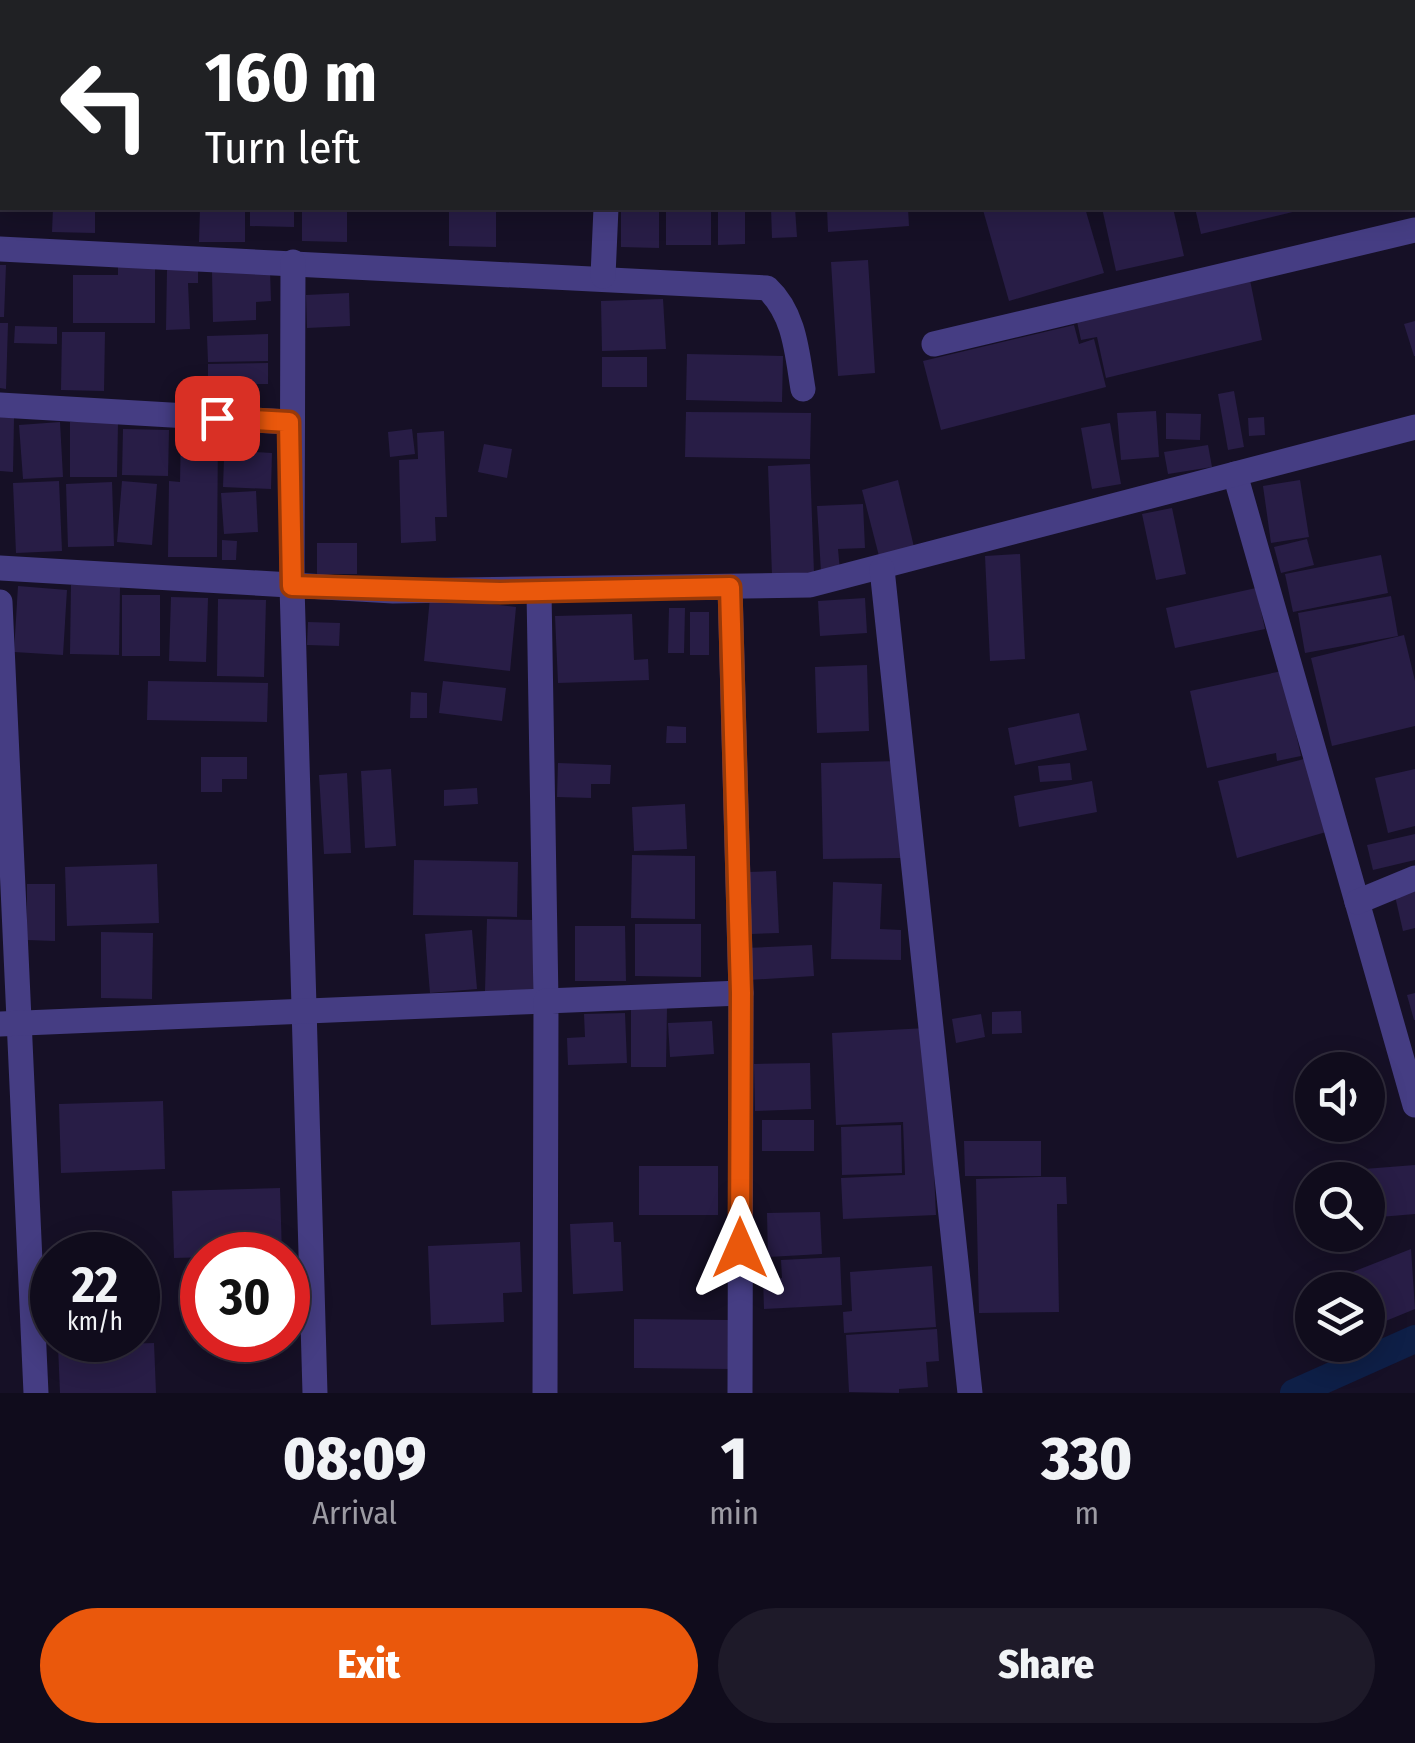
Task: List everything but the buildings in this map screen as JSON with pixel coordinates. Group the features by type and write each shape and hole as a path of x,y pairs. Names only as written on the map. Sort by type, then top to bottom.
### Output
{"street":[{"path":"603,276 606,210"},
{"path":"934,344 1415,230"},
{"path":"0,248 603,276 767,288 781,301 791,324 804,389"},
{"path":"293,262 289,422 292,586 315,1393"},
{"path":"0,405 289,422"},
{"path":"0,568 292,586 539,592 810,586 1235,474 1413,434"},
{"path":"1235,474 1415,1106"},
{"path":"882,569 970,1393"},
{"path":"730,587 741,993 740,1393"},
{"path":"539,592 546,1001 544,1393"},
{"path":"0,602 10,1023 36,1393"},
{"path":"1357,902 1415,878"},
{"path":"10,1023 302,1008 741,993"}],"waterway":[{"path":"1294,1393 1415,1339"}],"route":[{"path":"217,418 289,422 292,586 393,592 730,587 741,993 740,1248"}]}
